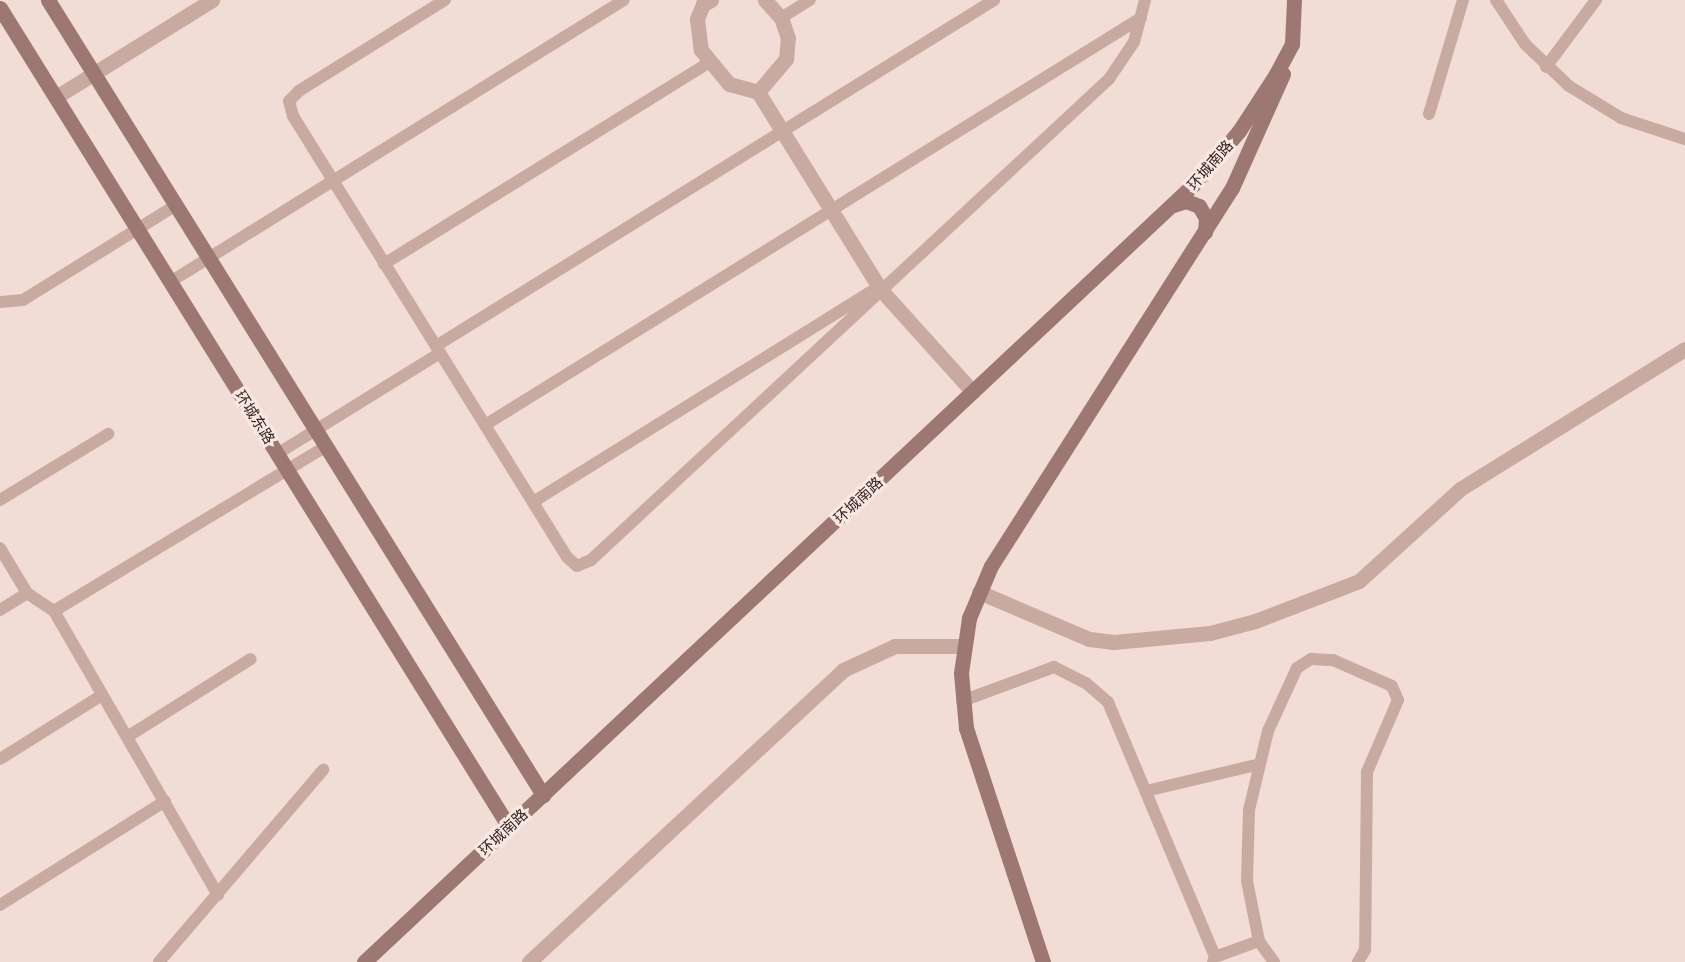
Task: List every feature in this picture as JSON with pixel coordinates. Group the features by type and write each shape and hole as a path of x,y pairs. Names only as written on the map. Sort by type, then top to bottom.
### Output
{"main road":[{"path":"48,0 543,795"},
{"name":"环城南路","path":"364,962 1173,206 1239,131 1292,44 1294,0"},
{"name":"环城东路","path":"0,8 509,827"},
{"path":"1043,962 973,754 962,701 963,646 979,592 1204,232 1256,141 1292,44"},
{"path":"1173,206 1186,201 1199,206 1206,218 1204,232"}],"street":[{"path":"56,97 212,0"},
{"path":"758,92 786,59 788,38 781,18 765,0"},
{"path":"705,1 696,34 708,63 729,84 758,92 880,289 973,392"},
{"path":"979,592 1089,639 1114,642 1210,633 1255,621 1359,581 1467,483 1685,349"},
{"path":"529,962 843,670 896,646 963,646"}],"lane":[{"path":"445,0 298,91 289,101 292,116 571,562 585,564 1109,79 1134,42 1145,0"},
{"path":"170,282 624,0"},
{"path":"781,18 810,0"},
{"path":"277,454 782,131 994,0"},
{"path":"1429,114 1463,0"},
{"path":"1496,0 1525,44 1546,67 1621,118 1685,139"},
{"path":"1546,67 1596,0"},
{"path":"485,425 1141,18"},
{"path":"384,264 708,63"},
{"path":"1,298 23,300 176,205"},
{"path":"532,502 880,289"},
{"path":"0,500 108,434"},
{"path":"54,611 326,446"},
{"path":"0,548 27,593 54,611 218,895"},
{"path":"0,610 27,593"},
{"path":"127,736 251,659"},
{"path":"1274,962 1259,941 1247,881 1256,765 1297,668 1311,659 1333,660 1392,686 1398,700 1367,772 1365,950 1358,962"},
{"path":"962,701 1054,667 1086,683 1108,702 1214,960 1259,941"},
{"path":"0,759 102,694"},
{"path":"1146,792 1256,765"},
{"path":"159,962 323,770"},
{"path":"0,905 165,801"}]}
